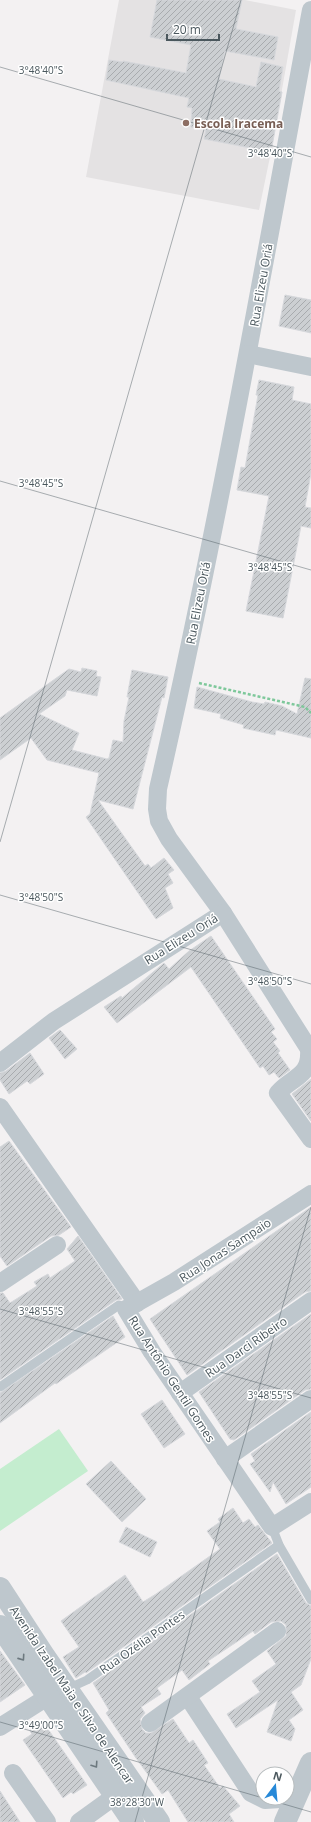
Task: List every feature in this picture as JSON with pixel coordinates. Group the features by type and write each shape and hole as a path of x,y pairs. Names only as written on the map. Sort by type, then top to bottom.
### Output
{"street":[{"name":"Rua Elizeu Oriá","path":"0,1063 54,1021 223,913 169,839 159,821 157,809 158,789 183,679 248,354 311,10"},
{"path":"248,354 311,367"},
{"path":"223,913 309,1049 310,1063 306,1072 278,1093 311,1139"},
{"name":"Rua Antônio Gentil Gomes","path":"0,1107 132,1306 152,1352 272,1527"},
{"name":"Rua Jonas Sampaio","path":"132,1306 174,1282 311,1194"},
{"path":"0,1282 56,1245"},
{"name":"Rua Darci Ribeiro","path":"180,1393 311,1301"},
{"path":"225,1459 311,1399"},
{"path":"272,1527 311,1502"},
{"name":"Avenida Izabel Maia e Silva de Alencar","path":"0,1588 115,1796 133,1822"},
{"name":"Avenida Izabel Maia e Silva de Alencar","path":"0,1626 58,1693 159,1822"},
{"path":"150,1723 188,1697 277,1631"},
{"name":"Rua Ozélia Pontes","path":"0,1728 58,1693"},
{"path":"188,1697 251,1793 265,1800 296,1798"},
{"path":"285,1822 311,1763"},
{"path":"13,1773 47,1822"},
{"path":"79,1822 115,1796"}],"lane":[{"name":"Rua Jonas Sampaio","path":"0,1387 119,1305 132,1306"},
{"name":"Rua Antônio Gentil Gomes","path":"272,1527 279,1545 311,1600"},
{"name":"Rua Ozélia Pontes","path":"58,1693 87,1680 279,1545"}],"path":[{"path":"183,679 305,707 311,713"}],"shaded area":[{"name":"Escola Iracema","path":"119,0 245,0 296,10 271,152 259,210 86,177"}],"green space":[{"path":"59,1429 88,1471 0,1531 0,1469"}],"building":[{"path":"157,0 242,0 236,29 278,37 274,60 225,51 219,79 256,87 261,62 283,67 279,91 282,92 271,152 204,139 206,130 191,127 192,108 187,107 189,98 106,80 109,60 123,61 186,73 191,45 150,37"},
{"path":"285,295 311,300 311,333 279,326"},
{"path":"259,380 294,387 292,400 311,404 311,473 305,507 311,508 311,528 301,526 283,618 246,611 269,496 237,490 241,467 245,468 258,395 256,395"},
{"path":"82,668 97,671 96,676 101,677 97,696 67,690 65,696 39,714 79,733 72,750 107,759 109,758 113,740 123,742 124,721 129,697 127,697 132,670 168,677 164,698 162,697 133,809 98,800 145,866 148,864 151,868 164,858 174,870 168,874 173,883 165,888 173,908 156,919 86,817 90,814 99,773 47,760 31,738 0,760 0,718 69,669 81,672"},
{"path":"305,678 311,679 311,738 276,730 275,735 243,728 244,725 220,718 221,714 194,708 197,687 252,702 264,704 265,702 282,706 297,714"},
{"path":"211,936 275,1029 271,1032 277,1039 273,1042 280,1051 278,1053 290,1070 279,1078 274,1072 269,1075 263,1066 260,1068 191,967 117,1023 104,1007 121,996 122,998 164,963 169,969 189,951"},
{"path":"60,1030 77,1049 65,1059 49,1038"},
{"path":"30,1053 44,1074 30,1084 27,1081 9,1094 0,1080 0,1073 6,1071"},
{"path":"311,1079 311,1121 292,1094"},
{"path":"9,1141 71,1227 59,1235 51,1236 7,1266 0,1256 0,1147"},
{"path":"311,1207 311,1291 305,1292 187,1375 150,1319"},
{"path":"78,1236 122,1299 116,1300 0,1380 0,1293 3,1293 10,1303 37,1286 34,1282 48,1274 50,1278 75,1261 67,1249"},
{"path":"311,1314 311,1389 305,1390 234,1440 230,1439 199,1392"},
{"path":"113,1316 125,1337 56,1384 55,1383 0,1423 0,1393"},
{"path":"162,1400 185,1434 164,1448 141,1414"},
{"path":"311,1412 311,1487 286,1504 273,1482 270,1492 250,1464 255,1461 251,1454"},
{"path":"111,1461 146,1499 122,1522 86,1484"},
{"path":"233,1508 243,1523 249,1519 255,1527 258,1525 272,1543 86,1673 85,1672 76,1678 63,1657 79,1647 61,1621 125,1575 143,1602 156,1594 220,1549 207,1531 220,1522 218,1519"},
{"path":"126,1527 157,1542 150,1557 119,1542"},
{"path":"277,1554 306,1603 311,1606 311,1659 301,1685 291,1692 303,1710 289,1720 295,1729 291,1741 267,1732 278,1700 236,1728 227,1714 260,1692 252,1681 276,1664 267,1651 286,1636 286,1625 281,1621 271,1622 255,1634 253,1631 208,1661 210,1664 189,1680 182,1670 157,1688 161,1694 141,1707 145,1713 140,1719 142,1729 146,1733 151,1733 173,1719 189,1743 193,1740 208,1763 204,1765 220,1788 223,1786 240,1806 229,1814 234,1822 188,1822 168,1790 162,1794 136,1758 106,1713 109,1710 93,1683"},
{"path":"0,1651 25,1685 0,1702"},
{"path":"43,1722 87,1785 73,1794 71,1792 63,1798 23,1740 32,1734 30,1731"},
{"path":"0,1791 20,1822 0,1822"}],"place":[{"name":"Escola Iracema","path":"186,123"}]}
